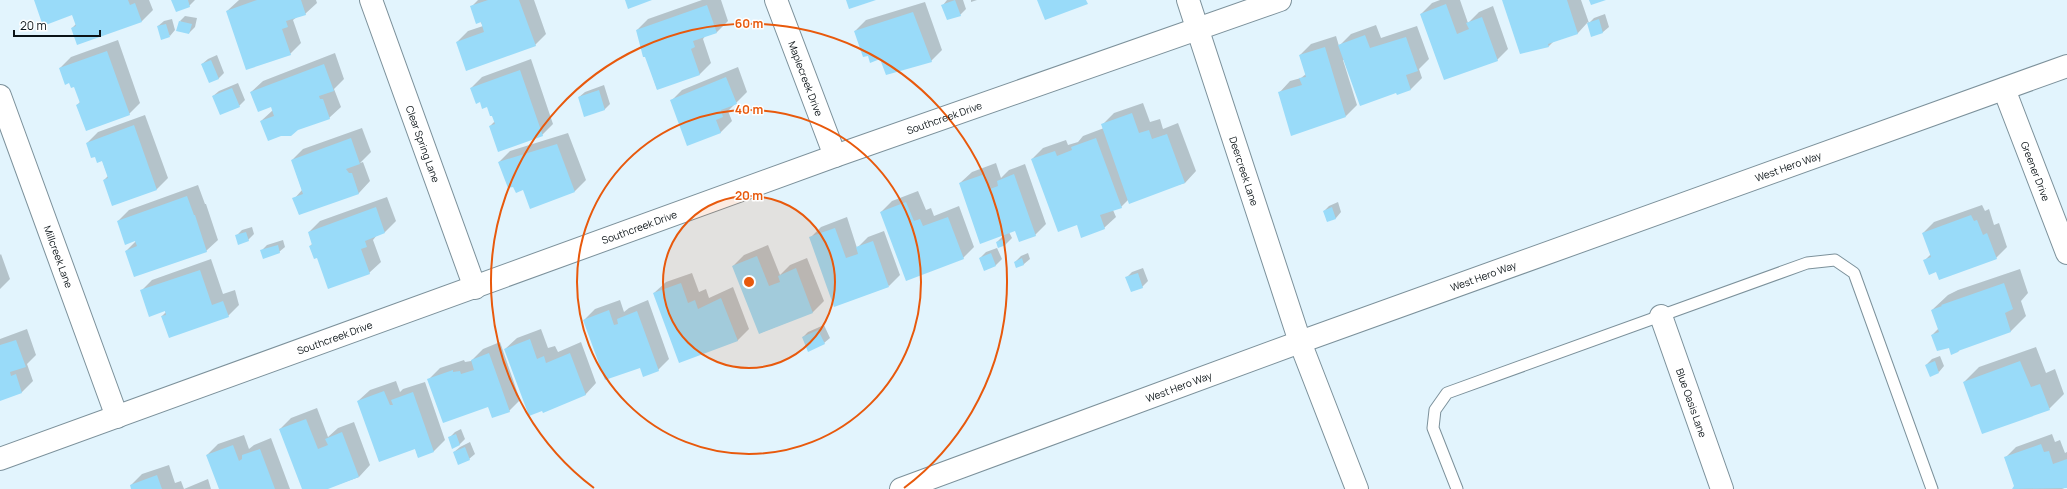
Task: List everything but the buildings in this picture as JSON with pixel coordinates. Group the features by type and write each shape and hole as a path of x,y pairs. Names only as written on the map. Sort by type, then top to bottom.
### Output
{"street":[{"name":"Clear Spring Lane","path":"371,0 475,288"},
{"name":"Maplecreek Drive","path":"776,0 835,156"},
{"name":"Deercreek Lane","path":"1188,0 1300,342 1357,489"},
{"name":"Southcreek Drive","path":"0,459 475,288 835,156 1199,30 1280,0"},
{"name":"West Hero Way","path":"901,489 1300,342 2067,66"},
{"name":"Greener Drive","path":"2004,89 2067,253"},
{"name":"Millcreek Lane","path":"0,96 116,417"},
{"name":"Blue Oasis Lane","path":"1661,316 1722,489"}],"lane":[{"path":"1456,489 1433,428 1435,410 1447,393 1807,263 1835,260 1854,273 1932,489"}]}
